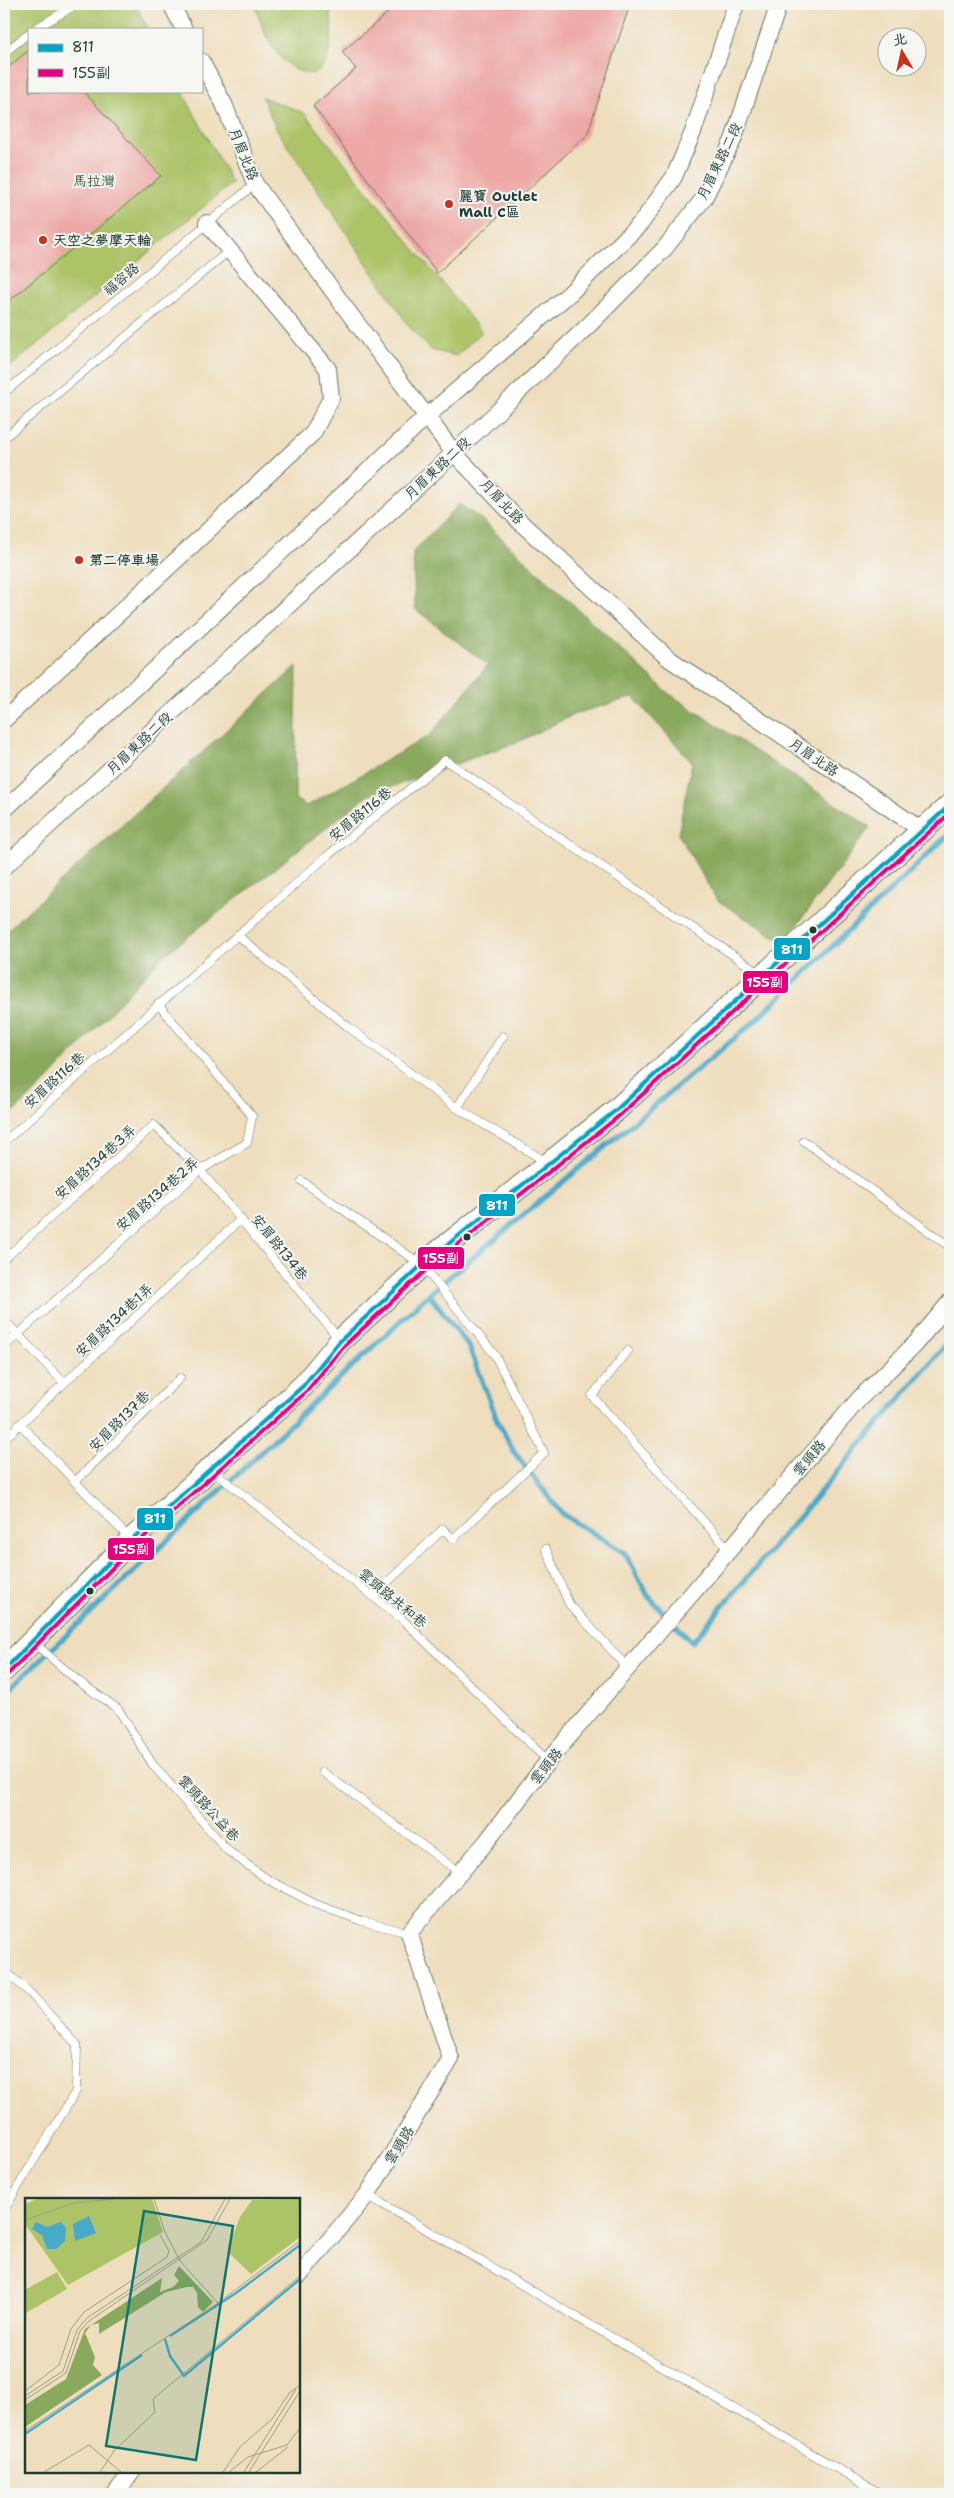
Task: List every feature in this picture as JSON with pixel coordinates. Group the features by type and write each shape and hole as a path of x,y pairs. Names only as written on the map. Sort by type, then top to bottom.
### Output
{"street":[{"path":"171,4 183,28"},
{"path":"4,810 427,416 569,294 641,223 674,177 693,132 736,4"},
{"name":"月眉東路二段","path":"4,867 454,453 592,322 652,262 704,198 733,140 779,4"},
{"name":"月眉北路","path":"202,63 224,104 255,184 346,310 454,453 519,521 668,658 923,831"},
{"path":"4,720 313,434 332,398 328,369 207,223"},
{"path":"4,1670 131,1540 303,1386 340,1341 422,1265 615,1111 923,831 950,804"},
{"name":"雲頭路","path":"300,2275 367,2195 451,2059 408,1932 460,1872 548,1761 859,1399 915,1344 950,1302"},
{"path":"115,2494 131,2473"}],"lane":[{"path":"37,28 77,4"},
{"path":"4,53 28,34"},
{"name":"福容路","path":"4,394 255,184"},
{"path":"4,438 230,250"},
{"name":"安眉路116巷","path":"4,1142 327,856 445,760 764,975"},
{"path":"237,935 347,1026 457,1108 549,1164"},
{"name":"安眉路134巷2弄","path":"4,1347 200,1170 247,1143 252,1116 158,1004"},
{"path":"457,1108 503,1036"},
{"name":"安眉路134巷3弄","path":"4,1259 154,1125 200,1170"},
{"path":"804,1140 950,1247"},
{"name":"安眉路134巷","path":"200,1170 340,1341"},
{"path":"302,1181 422,1265 495,1355 544,1453 453,1539 443,1529 373,1596"},
{"name":"安眉路134巷1弄","path":"4,1439 242,1219"},
{"path":"4,1320 64,1383"},
{"path":"628,1351 592,1396 730,1551"},
{"name":"安眉路137巷","path":"75,1482 180,1378"},
{"path":"20,1424 131,1540"},
{"name":"雲頭路共和巷","path":"209,1469 234,1485 403,1620 548,1761"},
{"path":"546,1549 568,1604 629,1668"},
{"name":"雲頭路公益巷","path":"32,1642 78,1681 118,1709 153,1765 228,1851 267,1879 315,1904 362,1921 408,1932"},
{"path":"323,1772 460,1872"},
{"path":"4,1970 30,1993 77,2045 76,2091 4,2210"},
{"path":"367,2195 881,2494"}],"green space":[{"name":"馬拉灣","path":"4,4 135,4 147,28 28,28 28,92 183,92 232,183 4,372"},
{"path":"255,4 329,4 331,12 330,48 322,68 315,73 305,73 286,63 271,45 261,24"},
{"path":"262,97 304,113 482,332 456,356 431,350 411,329 277,130"},
{"path":"459,504 481,519 668,693 870,827 784,943 717,900 678,834 692,762 633,697 575,714 520,741 367,796 162,957 44,1084 4,1121 4,933 297,666 295,799 307,806 430,735 488,665 415,609 413,552"}],"building":[{"name":"麗寶 Outlet Mall C區","path":"398,4 630,4 587,135 437,273 313,106 356,69 342,52"},
{"name":"天空之夢摩天輪","path":"28,51 28,92 84,92 161,176 4,305 4,71"}],"waterway":[{"path":"4,1694 429,1294 755,1021 950,833"},
{"path":"429,1294 469,1347 497,1420 514,1452 562,1514 625,1553 648,1596 692,1642 950,1340"}],"transit line":[{"name":"811","path":"4,1670 131,1540 303,1386 340,1341 422,1265 615,1111 950,805"},
{"name":"155副","path":"8,1674 135,1545 307,1391 345,1345 426,1270 619,1116 950,813"}],"place":[{"name":"麗寶 Outlet Mall C區","path":"449,204"},
{"name":"天空之夢摩天輪","path":"43,240"},
{"name":"第二停車場","path":"79,560"}]}
